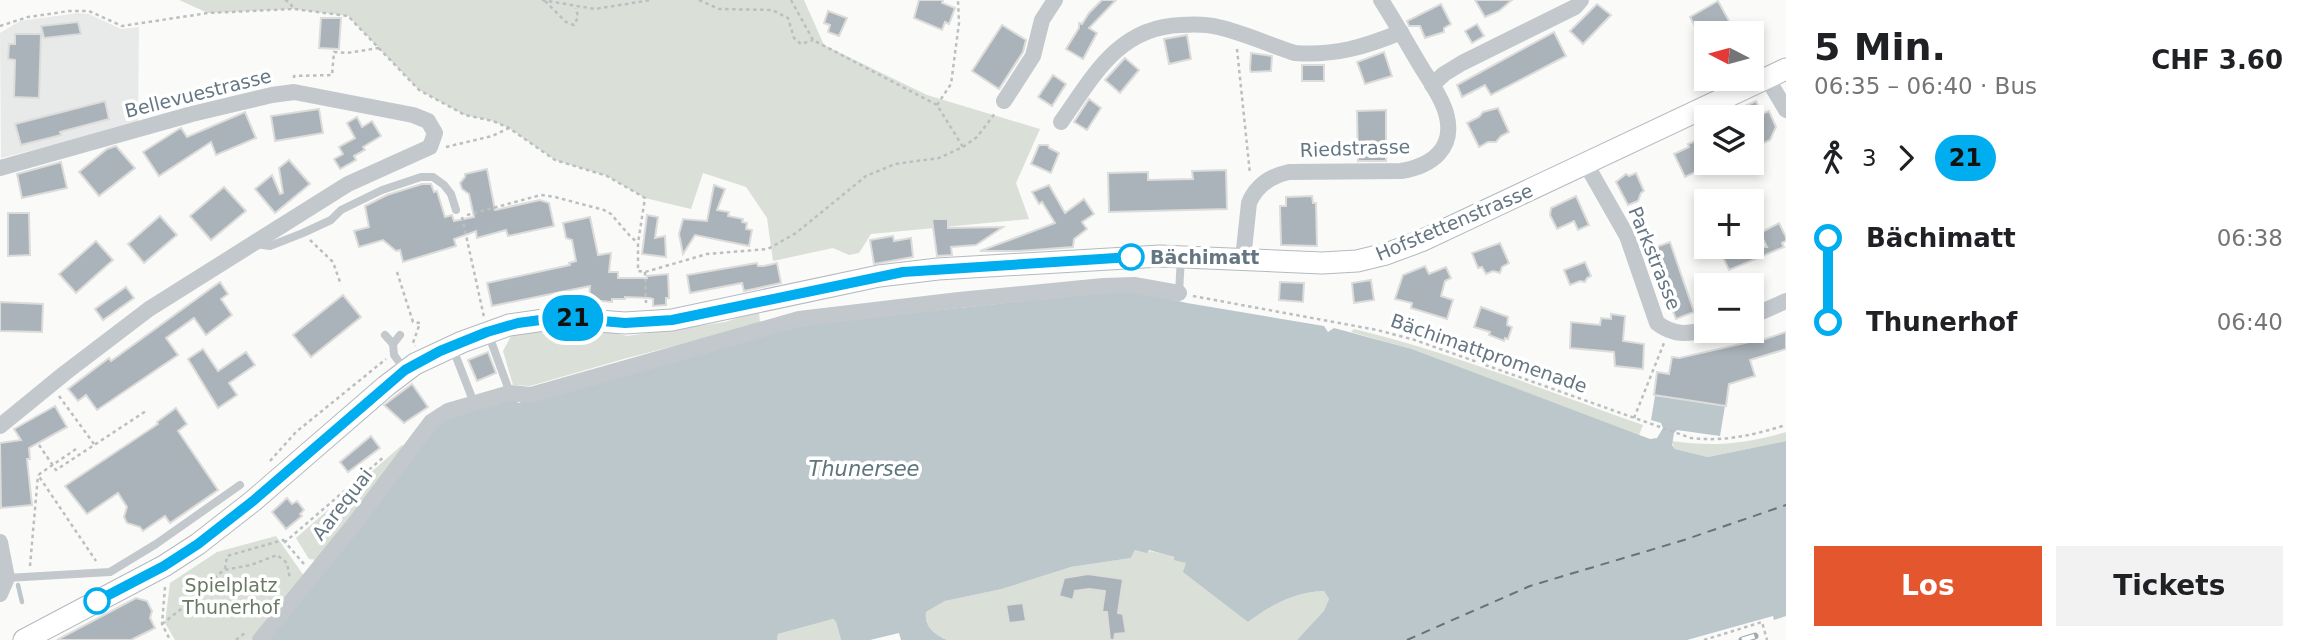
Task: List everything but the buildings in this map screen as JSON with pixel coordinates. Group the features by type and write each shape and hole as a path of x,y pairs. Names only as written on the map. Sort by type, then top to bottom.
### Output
{"main road":[{"name":"Hofstettenstrasse","path":"24,640 164,566 198,544 253,501 405,370 486,326 568,318 625,323 672,320 903,272 1131,257 1181,256 1322,263 1372,259 1421,241 1776,73"}],"street":[{"path":"1004,101 1033,56 1042,20 1055,0"},
{"name":"Riedstrasse","path":"1252,195 1272,177 1289,172 1416,169 1430,162 1444,147 1448,135 1446,112 1381,0"},
{"path":"1432,85 1462,63 1575,7 1580,0"},
{"path":"1061,122 1107,59 1125,41 1139,34 1173,25 1214,25 1285,50 1306,54 1349,51 1369,46 1401,32"},
{"path":"1776,73 1786,110"},
{"name":"Bellevuestrasse","path":"0,168 192,114 294,92 413,115 428,121 435,133 429,147"},
{"path":"0,426 149,309 348,184 429,147"},
{"name":"Parkstrasse","path":"1586,164 1627,236 1657,323 1668,332 1694,332"},
{"path":"1243,259 1247,213 1252,195"},
{"name":"Aarequai","path":"260,640 431,422 448,411 510,393 531,395 799,319 1103,286 1134,285 1179,293"},
{"path":"1764,311 1786,301"},
{"path":"0,542 7,578 0,594"}],"lane":[{"path":"253,243 270,246 331,220 341,210 382,190 421,177 433,177 444,185 451,194 456,210"},
{"path":"1179,293 1181,256"},
{"path":"486,326 510,393"},
{"path":"385,335 393,345 394,355 405,370"},
{"path":"393,345 400,335"},
{"path":"452,346 470,404"},
{"path":"7,578 105,573 129,562 240,485"}],"path":[{"path":"285,0 293,9"},
{"path":"544,1 595,9 651,0"},
{"path":"699,0 719,9 772,10 788,18 794,38 801,44 813,40"},
{"path":"791,0 813,40 937,105 963,147"},
{"path":"937,105 951,84 959,23 957,0"},
{"path":"544,1 566,22 574,25 578,17 576,6"},
{"path":"0,26 28,17 69,11 89,11 122,26 208,13 293,9 348,16 419,90 465,115 493,121 509,128 555,160 607,176 645,198 638,243 638,271 645,272 707,254 768,249 796,233 866,176 895,164 939,158 963,147 977,137 1004,101"},
{"path":"1235,31 1252,195"},
{"path":"294,75 332,75 334,52 347,53 379,48"},
{"path":"429,147 447,147 509,128"},
{"path":"486,326 462,216 541,195 555,197 604,210 638,243"},
{"path":"303,233 333,262 341,285"},
{"path":"397,272 413,322 420,323 413,343"},
{"path":"645,272 646,309"},
{"name":"Bächimattpromenade","path":"1179,293 1377,330 1415,340 1676,433 1715,441 1754,435 1786,425"},
{"path":"1634,418 1668,332"},
{"path":"264,467 296,432 383,361"},
{"path":"50,385 94,445"},
{"path":"40,445 56,470 146,411"},
{"path":"285,542 403,440 411,449"},
{"path":"29,577 37,475 76,449"},
{"path":"37,475 105,573"},
{"path":"224,570 227,556 283,540 313,574"},
{"path":"162,624 203,592 210,581 224,570 251,565 277,555 287,563"},
{"path":"164,566 166,574 162,624 170,640"},
{"path":"1704,640 1762,622 1767,640"}],"shaded area":[{"path":"78,13 89,14 121,29 139,27 138,124 1,158 0,33 20,21"}],"green space":[{"path":"179,0 804,0 824,45 927,95 1040,129 1016,183 1029,219 871,234 859,253 849,255 833,248 773,261 767,218 746,187 703,173 691,209 645,198 607,176 555,160 509,128 493,121 465,115 419,90 348,16 294,9 208,13"},
{"path":"759,311 760,324 530,386 513,385 503,351 511,336 544,328 589,327 627,336 725,322"},
{"path":"1354,329 1464,361 1643,425 1639,435 1412,349 1351,332"},
{"path":"1786,432 1786,441 1708,457 1675,449 1671,441 1729,443"},
{"path":"402,445 406,449 317,560 309,559 296,538"},
{"name":"Spielplatz Thunerhof","path":"276,536 304,576 255,637 251,640 175,640 165,623 170,583 217,552"},
{"path":"1135,550 1161,554 1186,563 1248,622 1274,605 1303,594 1324,591 1329,599 1324,612 1297,640 947,640 934,632 926,622 926,612 945,601 1002,589 1071,567 1131,558"},
{"path":"833,619 841,640 777,640 778,634"}],"water":[{"name":"Thunersee","path":"1129,290 1187,303 1324,326 1328,332 1334,328 1412,349 1650,439 1657,438 1663,428 1661,423 1651,420 1655,396 1725,406 1720,436 1677,430 1672,445 1675,449 1708,457 1786,441 1786,616 1774,620 1773,616 1687,640 1297,640 1324,611 1329,599 1324,591 1283,600 1248,622 1183,572 1186,563 1149,550 1147,553 1135,550 1131,558 1071,567 1002,589 945,601 926,612 926,617 931,629 947,640 901,640 899,633 870,640 841,640 833,619 778,634 777,640 265,640 444,418 516,397 518,403 767,332 806,324"}],"waterway":[{"path":"18,585 22,602"}],"ferry route":[{"path":"1407,640 1530,586 1684,540 1786,505"}],"railway":[{"path":"1742,640 1755,636"}],"bus line":[{"name":"21","path":"97,601 164,566 198,544 253,501 405,370 440,351 487,332 518,323 548,319 625,323 672,320 903,272 1131,257"}],"place":[{"name":"Bächimatt","path":"1131,257"}]}
